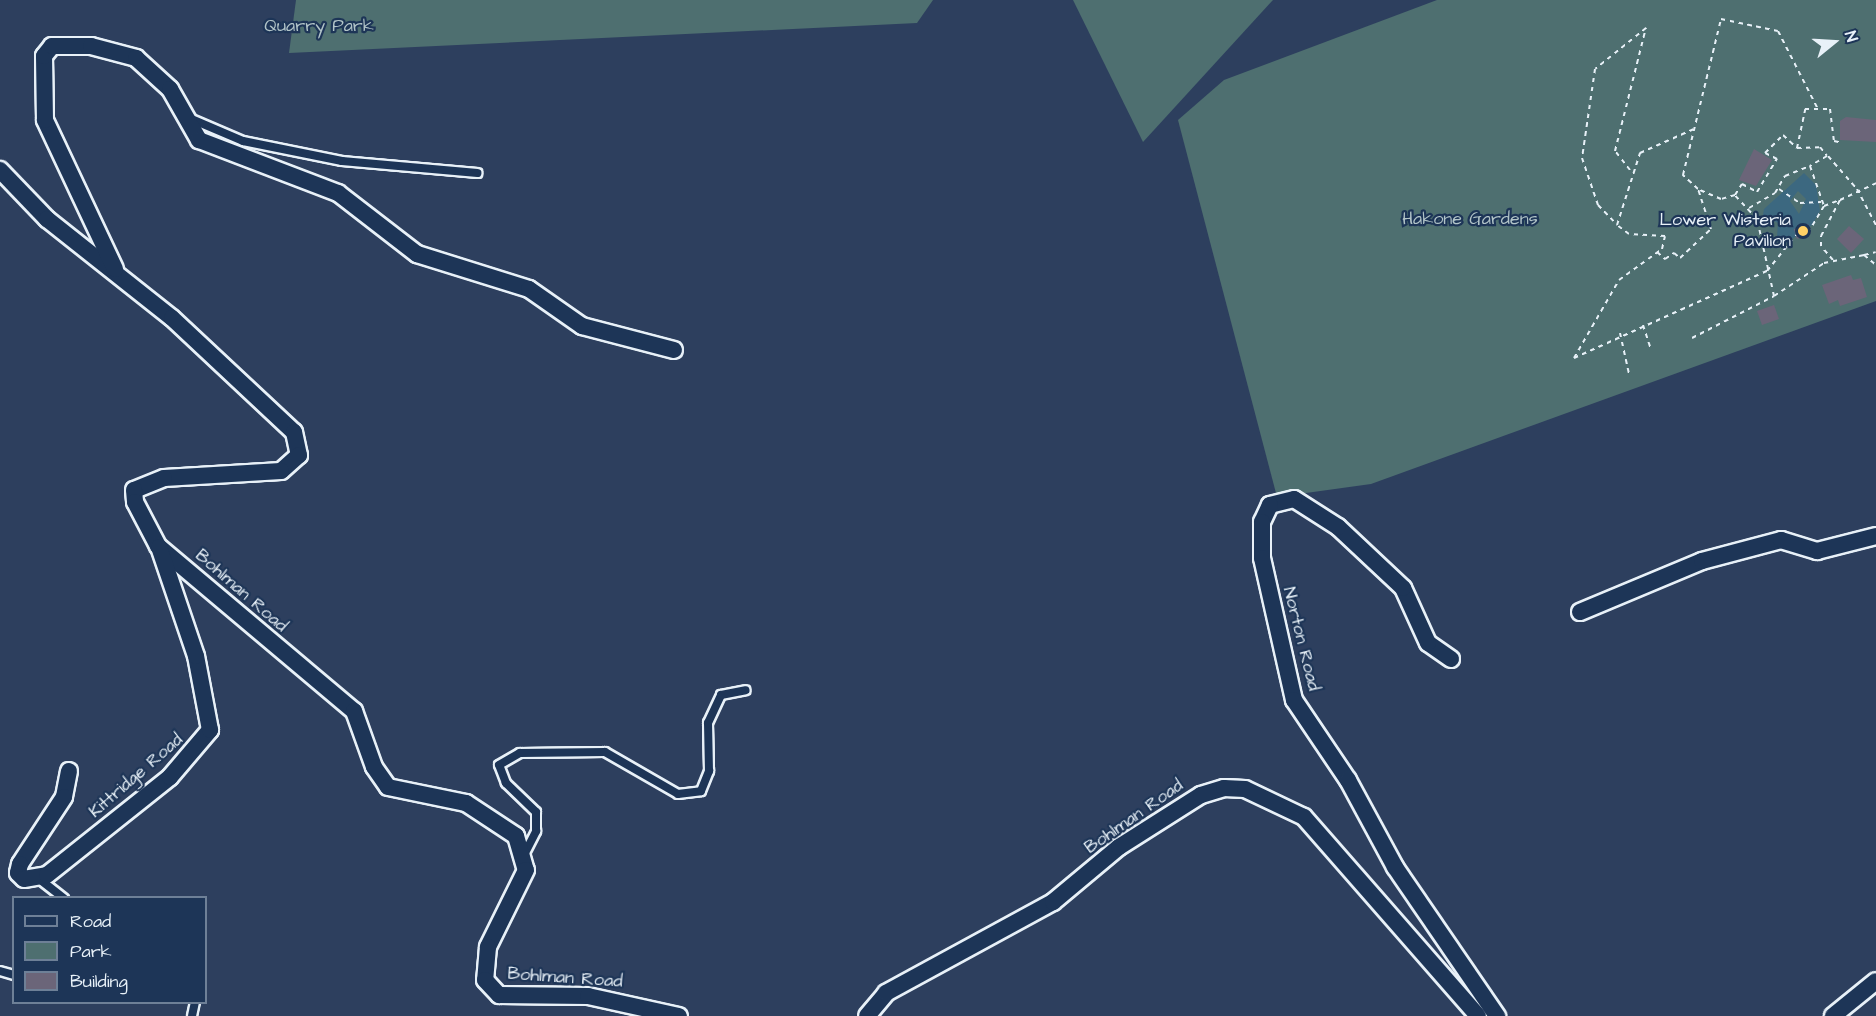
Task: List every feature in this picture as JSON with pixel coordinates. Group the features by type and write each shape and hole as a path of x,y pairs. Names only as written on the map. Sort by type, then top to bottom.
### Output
{"street":[{"path":"118,275 45,120 44,56 52,46 91,46 136,58 170,88 199,140 338,193 417,254 529,289 582,326 674,350"},
{"name":"Bohlman Road","path":"0,170 47,219 118,275 261,395 290,426 300,448 293,463 273,474 144,483 134,490 135,502 158,546 354,711 374,767 388,787 466,803 504,824 524,856 522,886 483,964 492,988 499,995 532,999 624,1001 679,1016"},
{"name":"Norton Road","path":"1451,659 1428,643 1403,588 1338,527 1294,499 1270,505 1262,522 1262,558 1294,700 1348,780 1395,867 1497,1016"},
{"path":"1580,612 1702,561 1781,540 1817,551 1876,536"},
{"name":"Kittridge Road","path":"69,771 64,797 20,864 18,873 24,879 38,878 186,763 210,730 196,657 158,546"},
{"name":"Bohlman Road","path":"867,1016 886,993 1053,902 1119,847 1201,795 1224,788 1245,789 1304,817 1478,1016"},
{"path":"1833,1016 1876,981"}],"lane":[{"path":"186,117 243,141 342,161 477,173"},
{"path":"524,856 536,831 536,812 506,783 499,765 520,753 605,752 678,794 701,791 709,771 708,723 721,695 746,690"},
{"path":"38,878 63,896"}],"path":[{"path":"1818,109 1778,31 1721,19 1683,175 1698,189 1721,199 1735,195 1742,184 1757,192 1777,159 1765,153 1783,135 1797,148 1820,147 1857,189 1876,225"},
{"path":"1630,170 1615,151 1646,28 1595,69 1582,158 1598,205 1617,225 1629,234 1665,236 1658,252 1619,280 1574,358 1620,333 1767,271 1796,236"},
{"path":"1797,148 1805,109 1830,109 1834,141 1843,144"},
{"path":"1617,225 1630,170 1640,153 1694,129"},
{"path":"1748,208 1779,189 1785,176 1827,156"},
{"path":"1810,166 1821,185 1821,202 1824,206"},
{"path":"1810,229 1824,206 1840,200 1857,189 1876,183"},
{"path":"1658,252 1665,259 1674,253 1680,258 1711,229 1698,189"},
{"path":"1779,189 1805,204 1821,202"},
{"path":"1735,195 1748,208 1760,226 1767,271 1774,296"},
{"path":"1833,260 1821,246 1821,236 1840,200"},
{"path":"1692,338 1774,296 1833,260 1876,252"},
{"path":"1864,255 1876,265"},
{"path":"1643,325 1650,347"},
{"path":"1620,333 1629,374"}],"green space":[{"name":"Quarry Park","path":"296,0 933,0 917,23 289,53"},
{"path":"1073,0 1273,0 1143,142"},
{"name":"Hakone Gardens","path":"1437,0 1876,0 1876,301 1371,484 1277,497 1178,120 1224,80"}],"water":[{"path":"1804,173 1816,185 1820,211 1812,225 1785,244 1777,237 1778,223 1763,215 1764,209","holes":["1798,191 1806,199 1799,214 1790,201"]}],"building":[{"path":"1846,117 1876,120 1876,142 1840,140 1840,121"},
{"path":"1754,149 1772,160 1756,186 1739,180"},
{"name":"Lower Wisteria Pavilion","path":"1808,224 1811,233 1797,239 1794,229"},
{"path":"1849,226 1864,239 1851,253 1837,239"},
{"path":"1851,275 1853,280 1861,278 1867,297 1840,306 1838,300 1829,304 1822,285"},
{"path":"1774,305 1779,319 1762,325 1757,311"}],"place":[{"name":"Lower Wisteria Pavilion","path":"1803,231"}]}
